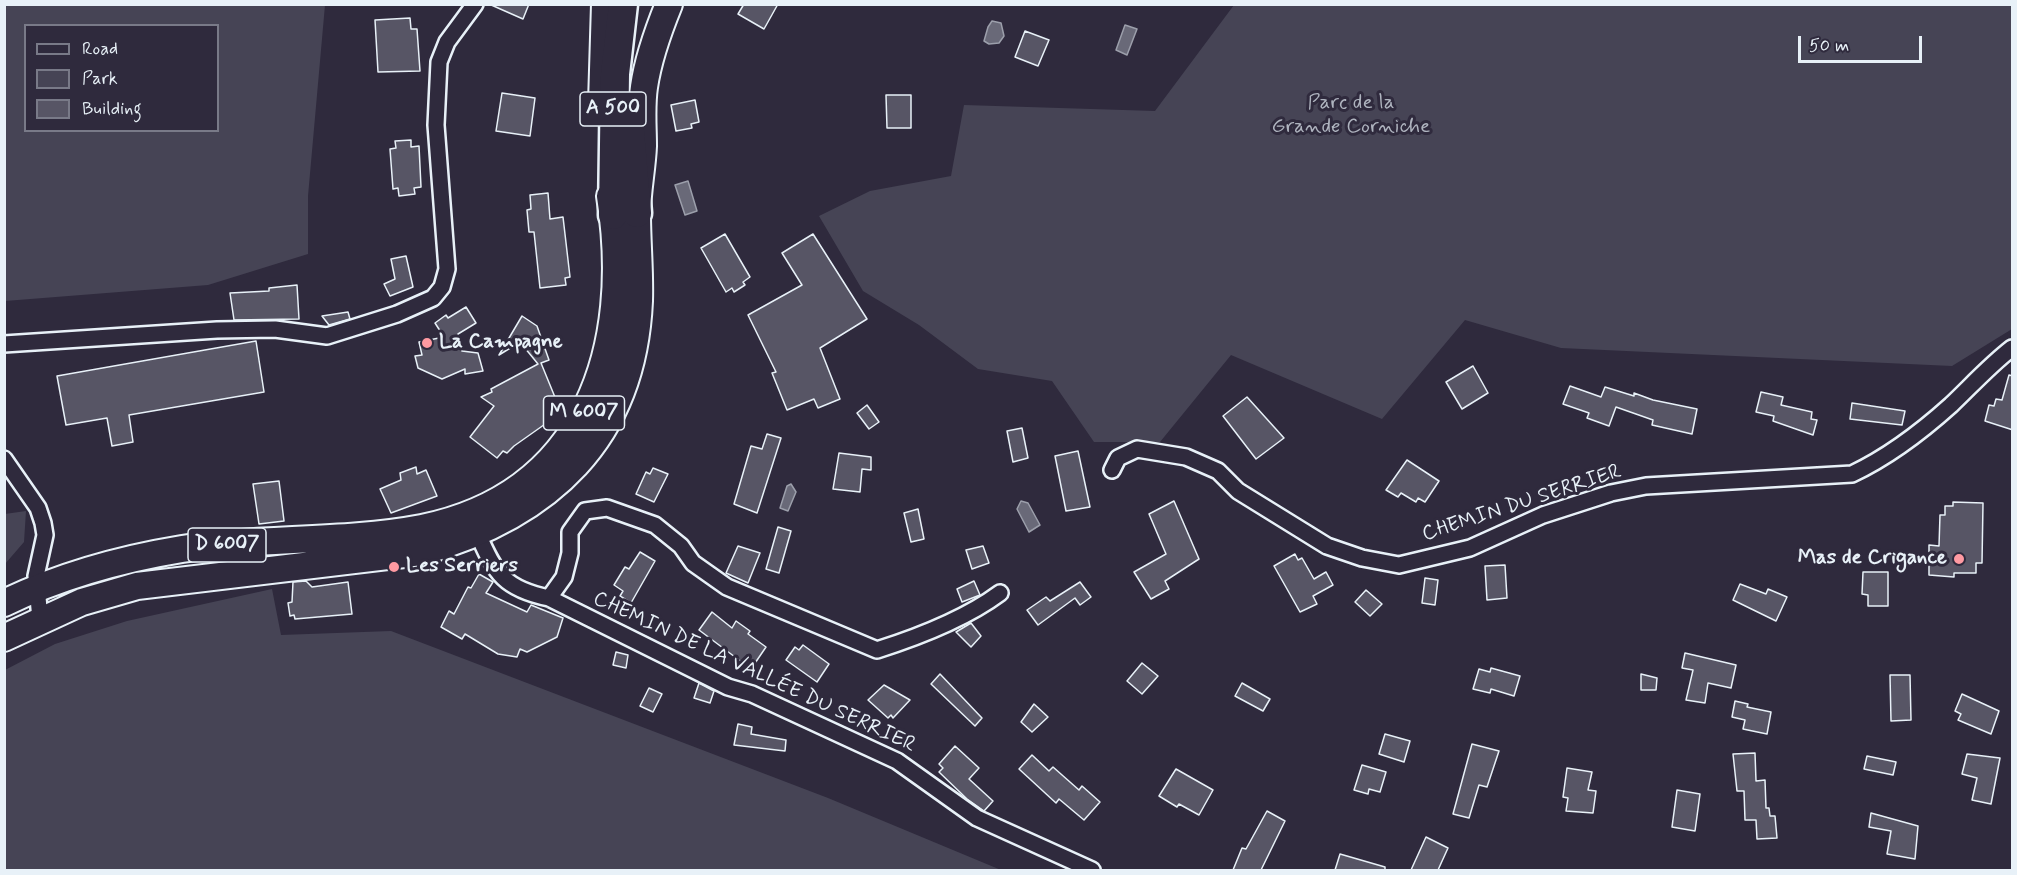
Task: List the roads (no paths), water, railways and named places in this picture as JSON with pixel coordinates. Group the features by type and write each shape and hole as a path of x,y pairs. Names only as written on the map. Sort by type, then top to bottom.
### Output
{"highway":[{"name":"A 500","path":"623,4 615,74 625,214"},
{"name":"A 500","path":"625,214 629,92 638,4"}],"main road":[{"name":"M 6007","path":"473,536 531,504 578,466 610,416 629,367 639,302 625,214 604,161 602,94 605,4"},
{"name":"M 6007","path":"423,528 462,516 496,500 520,485 559,450 582,418 599,378 612,334 625,214 643,147 644,88 657,34 669,4"},
{"name":"D 6007","path":"4,603 115,562 184,549 423,528"},
{"name":"D 6007","path":"4,638 40,619 82,602 137,586 421,552 473,536"}],"street":[{"path":"4,345 218,330 275,329 327,336 397,314 433,298 442,287 447,269 436,125 439,62 447,42 475,4"},
{"name":"CHEMIN DU SERRIER","path":"1112,470 1118,458 1137,449 1186,457 1218,471 1238,491 1328,546 1362,558 1399,565 1470,548 1544,515 1611,493 1646,486 1852,474 1881,460 1949,406 1997,359 2013,348"},
{"path":"4,459 38,508 44,523 45,535 36,576 40,619"},
{"path":"549,598 564,577 570,553 570,532 585,511 607,508 655,525 681,546 693,563 728,586 877,650 985,604 1000,593"},
{"name":"CHEMIN DE LA VALLÉE DU SERRIER","path":"473,536 491,566 524,593 549,598 728,687 752,694 897,761 977,818 1092,870"}],"water":[{"path":"992,21 1001,23 1004,36 999,43 989,44 984,41"},
{"path":"1125,25 1137,29 1127,55 1116,50"},
{"path":"688,181 697,211 685,215 675,185"},
{"path":"791,484 796,492 788,511 780,508 787,486"},
{"path":"1021,501 1028,503 1040,525 1029,532 1017,509"}],"place":[{"name":"La Campagne","path":"427,343"},
{"name":"Mas de Crigance","path":"1959,559"},
{"name":"Les Serriers","path":"394,567"}],"park label":[{"name":"Parc de la Grande Corniche","path":"1351,116"}]}
